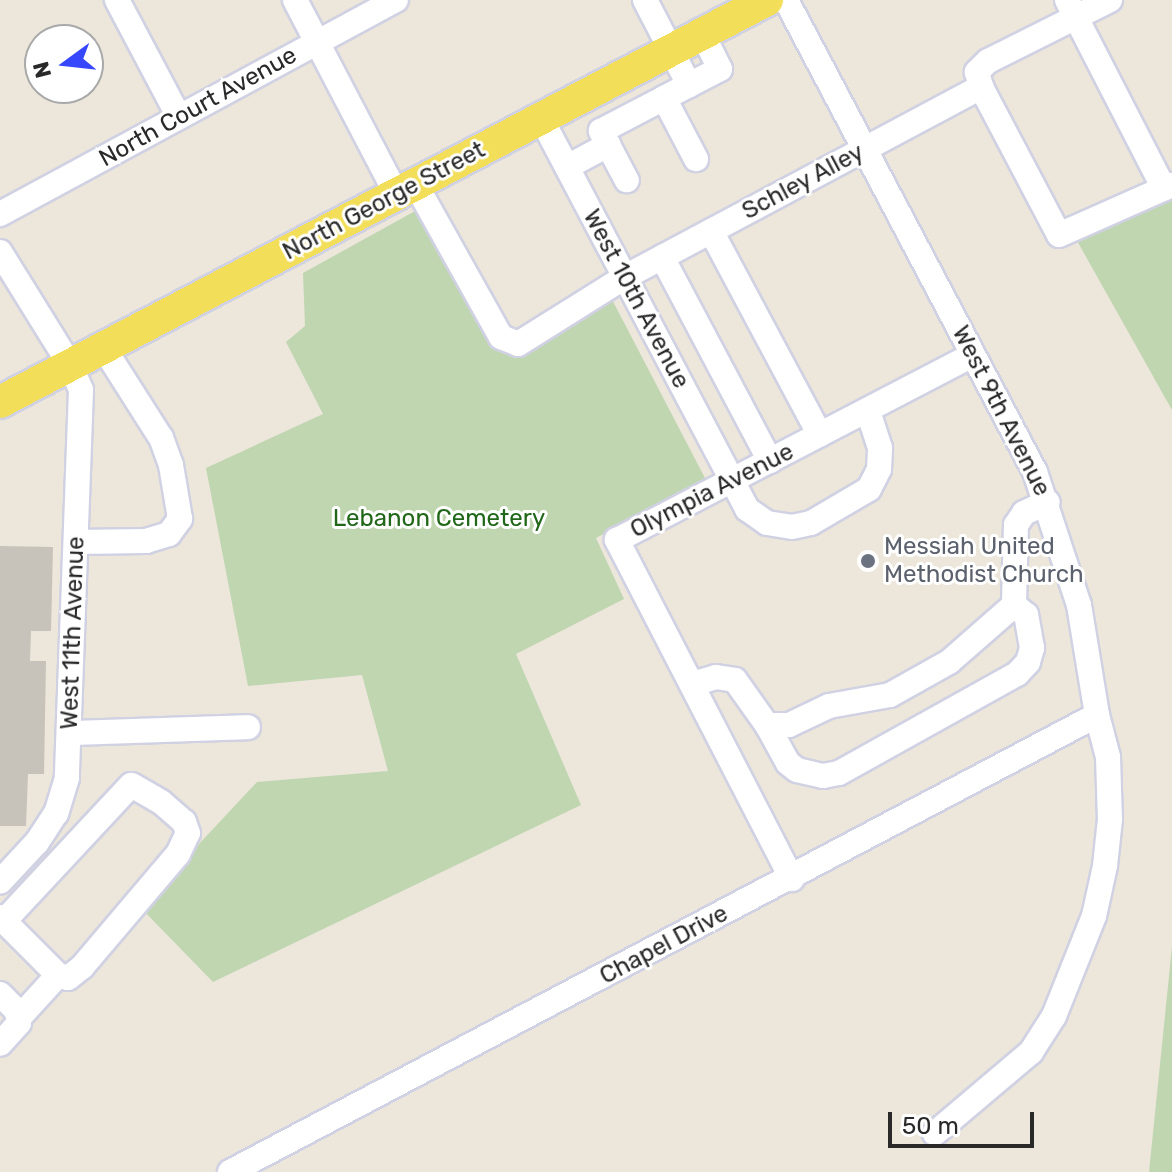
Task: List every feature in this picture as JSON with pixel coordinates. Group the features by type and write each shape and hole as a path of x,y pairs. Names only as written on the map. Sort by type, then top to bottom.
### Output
{"main road":[{"name":"North George Street","path":"0,402 702,33 731,8 767,0"}],"street":[{"path":"117,0 179,117"},
{"path":"295,0 407,190"},
{"name":"North Court Avenue","path":"0,214 396,0"},
{"path":"645,0 689,85"},
{"name":"West 9th Avenue","path":"786,0 1048,502 1079,605 1097,715 1108,757 1110,819 1094,916 1054,1016 1031,1052 935,1133"},
{"path":"1071,9 1168,187 1059,235 981,87 977,72 988,61 1071,9 1110,0"},
{"path":"567,167 656,103 720,69 702,33"},
{"path":"629,71 696,159"},
{"name":"Schley Alley","path":"407,190 501,337 518,344 625,277 981,87"},
{"path":"583,96 627,180"},
{"name":"West 10th Avenue","path":"541,118 747,509 767,523 792,527 811,523 869,489 879,469 880,448 868,410"},
{"path":"711,231 820,435"},
{"name":"West 11th Avenue","path":"0,252 8,283 70,365 81,390 67,778 56,813 37,842 0,882"},
{"path":"662,257 770,461"},
{"path":"76,542 146,541 169,534 180,519 171,465 161,438 103,347"},
{"name":"Olympia Avenue","path":"792,879 617,540 973,355"},
{"path":"767,725 789,725 829,706 890,695 949,662 1014,605 1016,525 1024,513 1048,502"},
{"path":"692,684 716,677 735,680 767,725 788,763 797,770 823,776 839,773 1017,674 1028,662 1032,648 1026,615 1014,605"},
{"name":"Chapel Drive","path":"230,1172 792,879 1097,715"},
{"path":"70,733 248,727"},
{"path":"131,785 146,791 184,822 188,833 186,844 76,973 68,978 58,975 2,919 131,785"},
{"path":"18,1019 58,975"},
{"path":"0,994 17,1011 19,1023 0,1044"}],"green space":[{"path":"1172,191 1172,410 1076,239"},
{"name":"Lebanon Cemetery","path":"426,205 503,348 606,288 706,480 596,538 624,599 516,654 581,805 213,982 140,907 257,782 388,771 362,675 248,686 206,468 323,414 286,342 305,326 303,273"},
{"path":"1172,947 1172,1172 1149,1172"}],"building":[{"path":"0,546 53,547 51,631 31,631 30,661 46,661 44,774 28,774 26,826 0,826"}],"place":[{"name":"Messiah United Methodist Church","path":"868,561"}]}
